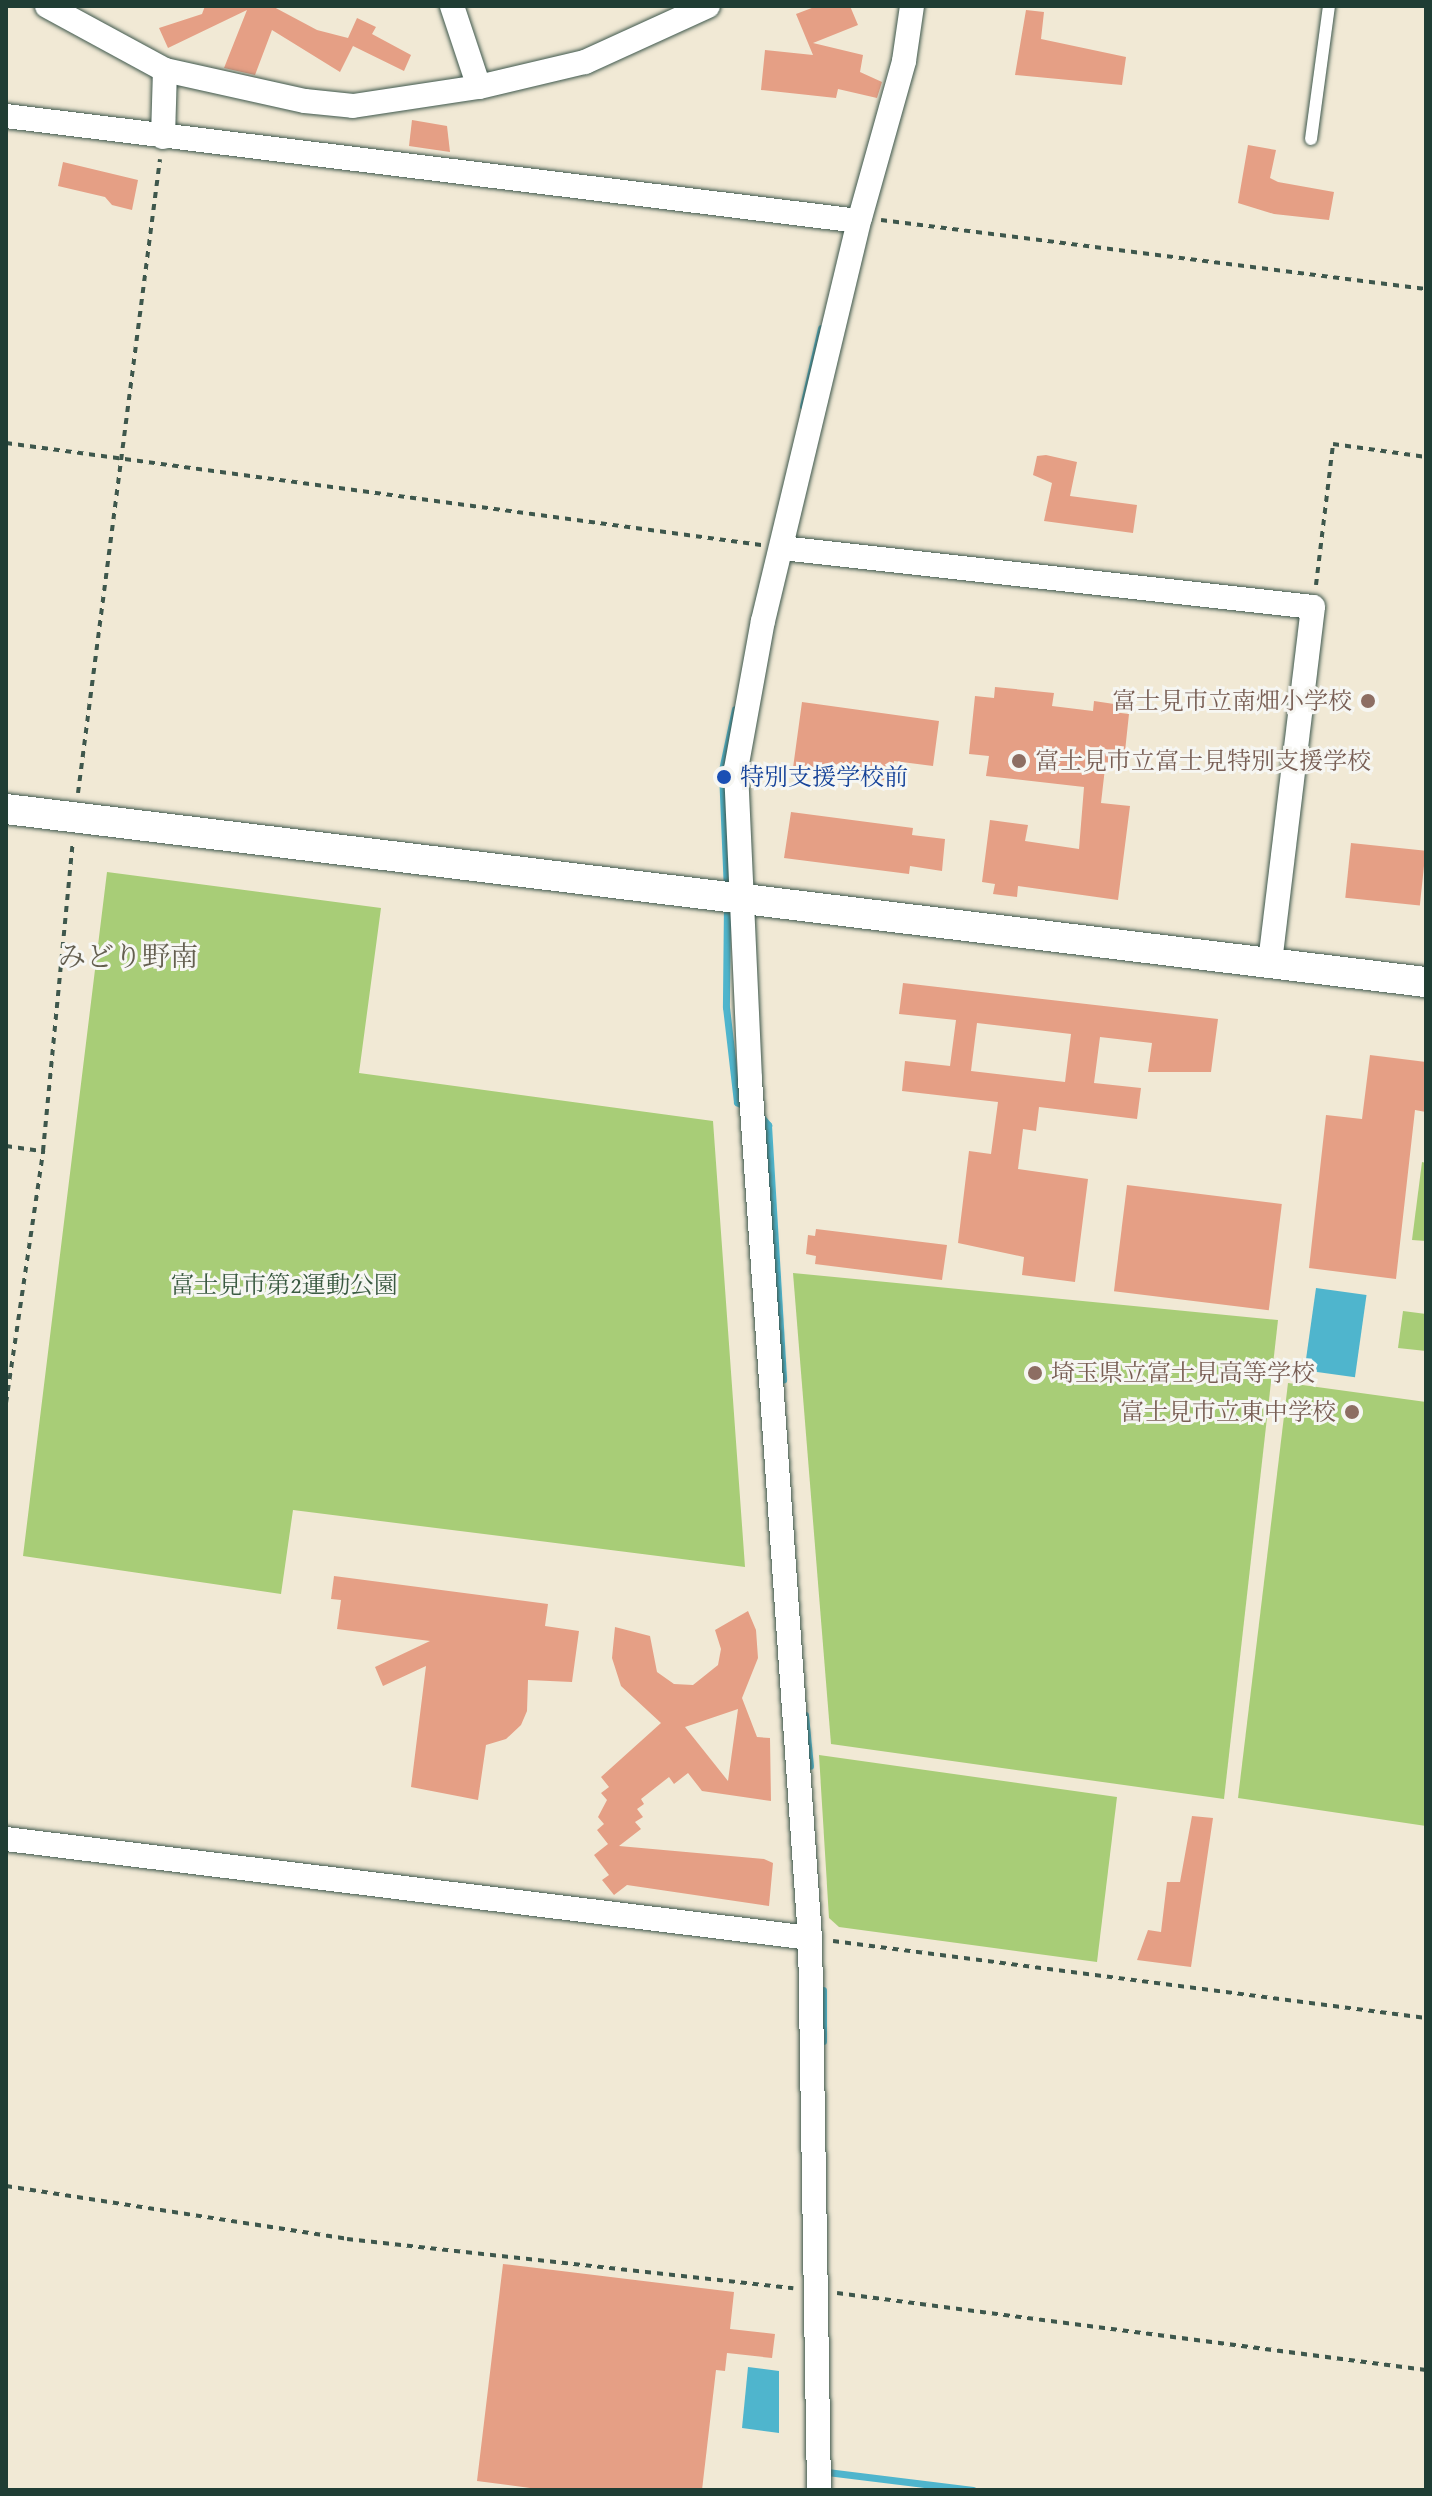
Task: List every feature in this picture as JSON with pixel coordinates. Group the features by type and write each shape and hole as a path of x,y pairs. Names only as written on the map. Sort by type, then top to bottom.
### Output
{"street":[{"path":"452,6 479,87"},
{"path":"51,7 165,70 305,101 353,106 479,87 585,62 708,6"},
{"path":"819,2490 819,2291 810,1938 751,1095 738,739 860,219 904,61 912,6"},
{"path":"163,137 165,70"},
{"path":"6,116 860,219"},
{"path":"782,548 1313,607 1270,962"},
{"path":"6,809 1426,982"},
{"path":"6,1839 810,1938"}],"lane":[{"path":"1311,139 1329,6"}],"path":[{"path":"6,1403 43,1151 75,818 119,457 163,137"},
{"path":"860,219 1426,289"},
{"path":"6,443 782,548"},
{"path":"1313,607 1333,444 1426,457"},
{"path":"6,1146 43,1151"},
{"path":"810,1938 1426,2018"},
{"path":"6,2186 347,2239 819,2291 1426,2370"}],"green space":[{"name":"富士見市第2運動公園","path":"107,872 381,908 359,1073 713,1121 745,1567 293,1510 281,1594 23,1556"},
{"path":"1422,1162 1426,1163 1426,1241 1412,1240"},
{"path":"793,1273 1278,1320 1224,1799 831,1744"},
{"path":"1403,1311 1426,1314 1426,1351 1398,1348"},
{"path":"1288,1383 1426,1402 1426,1826 1238,1798"},
{"path":"819,1755 1117,1797 1097,1962 839,1927 829,1918"}],"water":[{"path":"1316,1288 1367,1295 1355,1377 1304,1370"},
{"path":"748,2367 779,2371 779,2433 742,2428"}],"building":[{"path":"205,6 272,6 317,30 348,38 357,18 376,27 372,34 411,55 404,71 353,46 340,72 272,30 255,75 224,68 247,10 168,48 159,28 202,14"},
{"path":"817,6 850,6 858,25 813,43 863,55 860,72 882,82 877,98 838,89 836,98 761,90 765,50 813,55 796,14"},
{"path":"1026,10 1044,12 1041,39 1126,57 1122,85 1015,75"},
{"path":"412,120 447,126 450,152 409,146"},
{"path":"1248,145 1276,150 1270,178 1334,192 1329,220 1274,214 1238,203"},
{"path":"63,162 138,180 132,210 112,205 105,197 58,186"},
{"path":"1037,456 1077,462 1070,496 1137,505 1133,533 1044,521 1052,483 1033,475"},
{"path":"995,687 1054,693 1052,706 1093,711 1094,701 1114,704 1113,712 1129,714 1123,770 1105,768 1101,803 1130,806 1118,900 1018,886 1017,897 993,894 995,884 982,882 990,820 1028,825 1025,841 1079,849 1084,787 986,776 989,756 969,754 975,696 994,698"},
{"path":"802,702 939,721 933,766 894,761 891,781 793,768"},
{"path":"791,812 913,828 912,835 945,839 942,871 910,866 909,874 784,858"},
{"path":"1351,843 1426,851 1420,906 1345,898"},
{"path":"903,983 1218,1019 1211,1072 1148,1072 1152,1043 1100,1037 1094,1083 1141,1088 1137,1119 1039,1107 1036,1131 1023,1129 1018,1169 1088,1179 1075,1282 1022,1275 1024,1257 958,1243 969,1151 991,1154 998,1102 902,1091 905,1061 950,1066 956,1020 899,1014","holes":["977,1023 1071,1034 1065,1082 971,1071"]},
{"path":"1370,1055 1426,1062 1426,1112 1415,1110 1396,1279 1309,1268 1326,1115 1362,1119"},
{"path":"1127,1185 1282,1204 1269,1310 1114,1291"},
{"path":"816,1229 947,1245 942,1280 815,1264 816,1256 806,1254 808,1235 815,1236"},
{"path":"334,1576 548,1604 545,1626 579,1631 572,1682 528,1680 527,1711 521,1725 506,1739 486,1745 478,1800 411,1787 426,1666 383,1686 375,1667 430,1641 337,1629 341,1600 331,1599"},
{"path":"748,1611 756,1630 758,1658 742,1698 757,1737 770,1738 771,1801 702,1791 688,1773 674,1784 669,1777 641,1799 644,1804 637,1809 643,1817 635,1822 641,1829 619,1846 764,1859 773,1863 769,1906 627,1885 614,1895 602,1880 609,1875 594,1855 608,1844 597,1830 604,1824 598,1817 607,1800 601,1793 609,1787 601,1777 661,1723 621,1686 612,1658 615,1627 650,1636 657,1672 674,1684 693,1685 718,1665 721,1649 715,1630","holes":["738,1709 728,1781 685,1727"]},
{"path":"1192,1816 1213,1818 1191,1967 1137,1960 1148,1930 1161,1932 1167,1882 1180,1882"},
{"path":"503,2264 734,2292 730,2329 775,2334 772,2358 727,2353 725,2371 716,2370 702,2490 545,2490 477,2481"}],"waterway":[{"path":"803,406 821,328"},
{"path":"727,891 722,770 735,709"},
{"path":"727,903 726,1007 737,1102 747,1108"},
{"path":"758,1113 768,1125 783,1380"},
{"path":"805,1715 810,1766"},
{"path":"823,1990 823,2041"},
{"path":"827,2472 973,2490"}],"place":[{"name":"富士見市立南畑小学校","path":"1368,701"},
{"name":"富士見市立富士見特別支援学校","path":"1019,761"},
{"name":"特別支援学校前","path":"724,777"},
{"name":"埼玉県立富士見高等学校","path":"1035,1373"},
{"name":"富士見市立東中学校","path":"1352,1412"}],"district":[{"name":"みどり野南","path":"128,956"}]}
